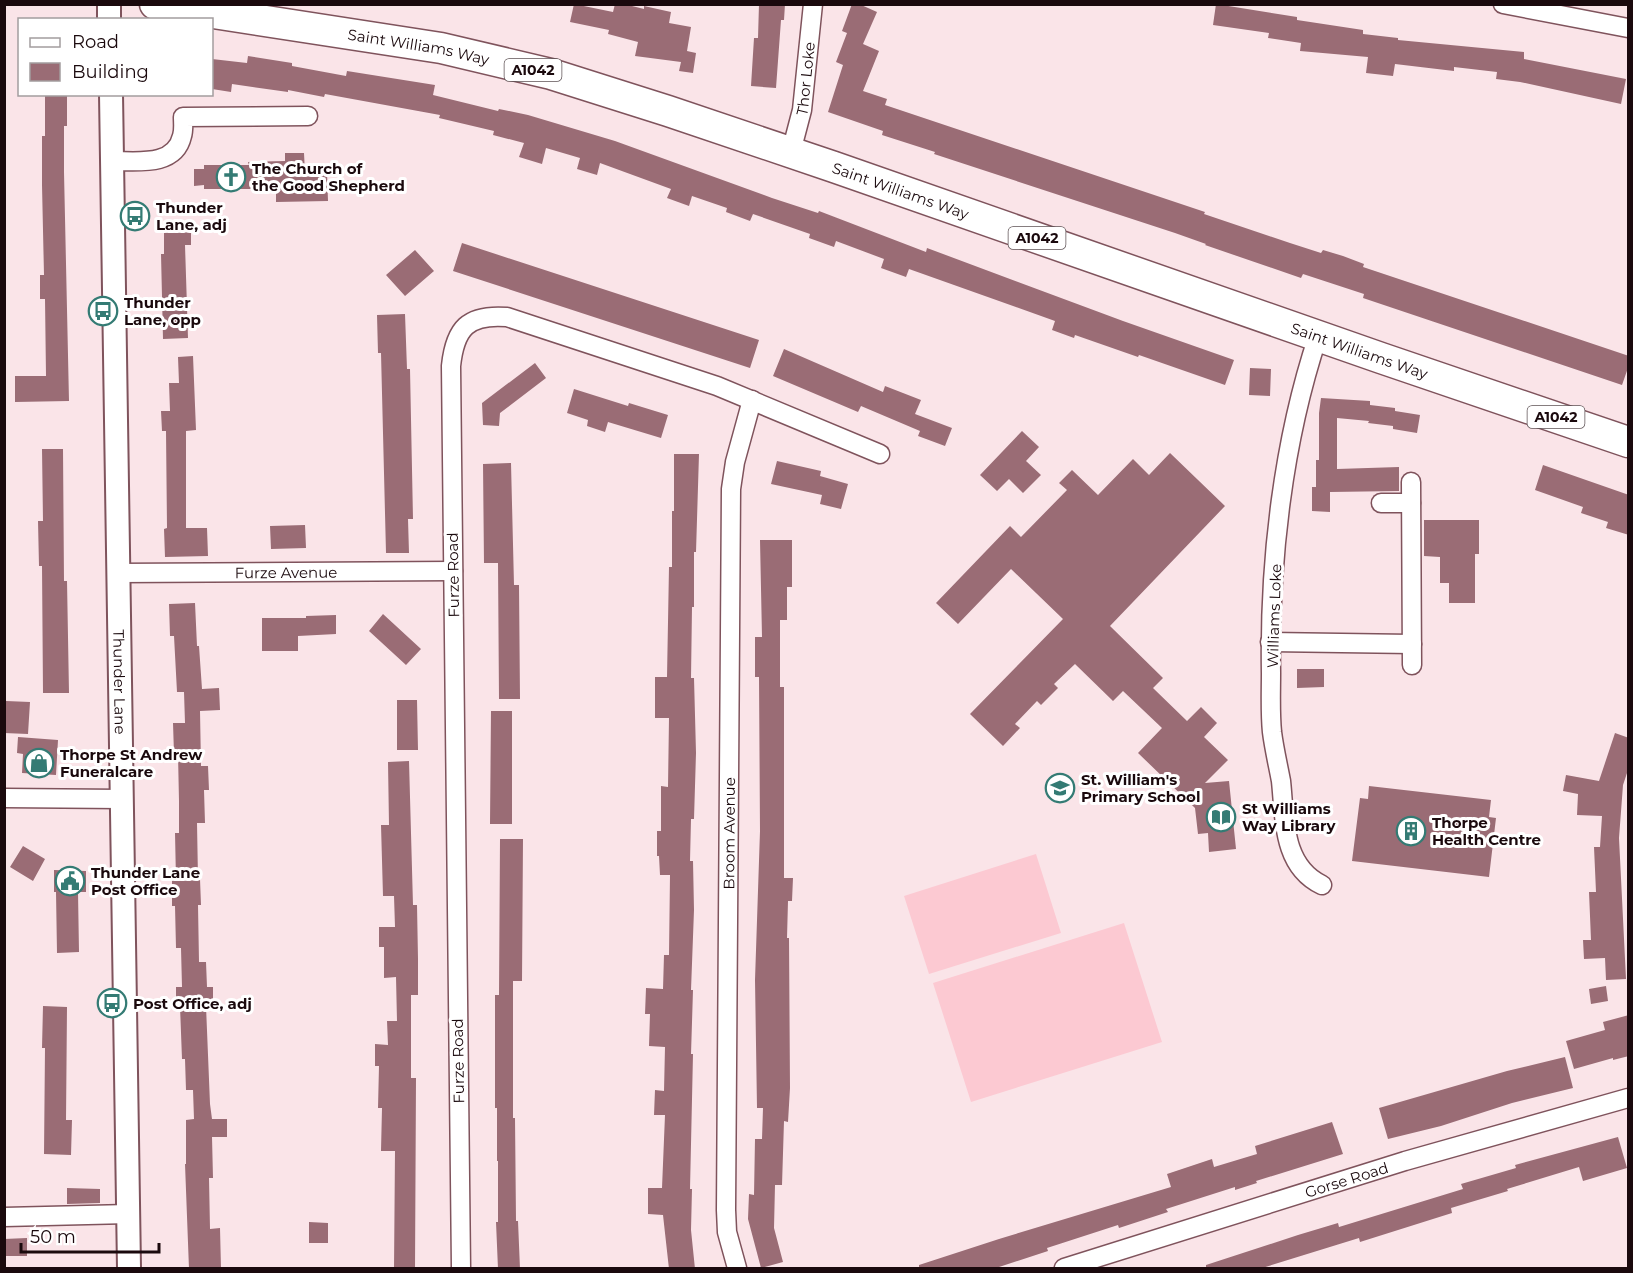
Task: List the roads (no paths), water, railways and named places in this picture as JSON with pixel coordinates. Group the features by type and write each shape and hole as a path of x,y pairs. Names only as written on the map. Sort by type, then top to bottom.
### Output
{"highway":[{"name":"Saint Williams Way","path":"155,4 452,51 551,74 790,152 1629,442"}],"street":[{"name":"Thor Loke","path":"790,152 802,110 813,4"},
{"path":"1503,4 1629,28"},
{"name":"Thunder Lane","path":"111,96 129,1269"},
{"path":"113,161 156,160 166,157 176,148 182,136 183,117 308,116"},
{"name":"Furze Road","path":"461,1269 451,366 458,336 467,325 478,318 507,317 752,400 880,454"},
{"name":"Williams Loke","path":"1318,336 1302,386 1282,498 1270,642 1272,732 1288,841 1299,866 1314,881 1322,885"},
{"name":"Broom Avenue","path":"737,1269 727,1232 726,1210 731,489 735,462 752,400"},
{"path":"1411,482 1412,665"},
{"path":"1381,503 1411,503"},
{"name":"Furze Avenue","path":"118,573 453,571"},
{"path":"1270,642 1412,644"},
{"path":"4,798 122,799"},
{"name":"Gorse Road","path":"1064,1269 1405,1161 1629,1098"},
{"path":"4,1217 129,1214"}],"place":[{"name":"The Church of the Good Shepherd","path":"231,177"},
{"name":"Thunder Lane, adj","path":"135,216"},
{"name":"Thunder Lane, opp","path":"103,311"},
{"name":"Thorpe St Andrew Funeralcare","path":"39,763"},
{"name":"St. William's Primary School","path":"1060,788"},
{"name":"St Williams Way Library","path":"1221,817"},
{"name":"Thorpe Health Centre","path":"1411,831"},
{"name":"Thunder Lane Post Office","path":"70,881"},
{"name":"Post Office, adj","path":"112,1003"}]}
